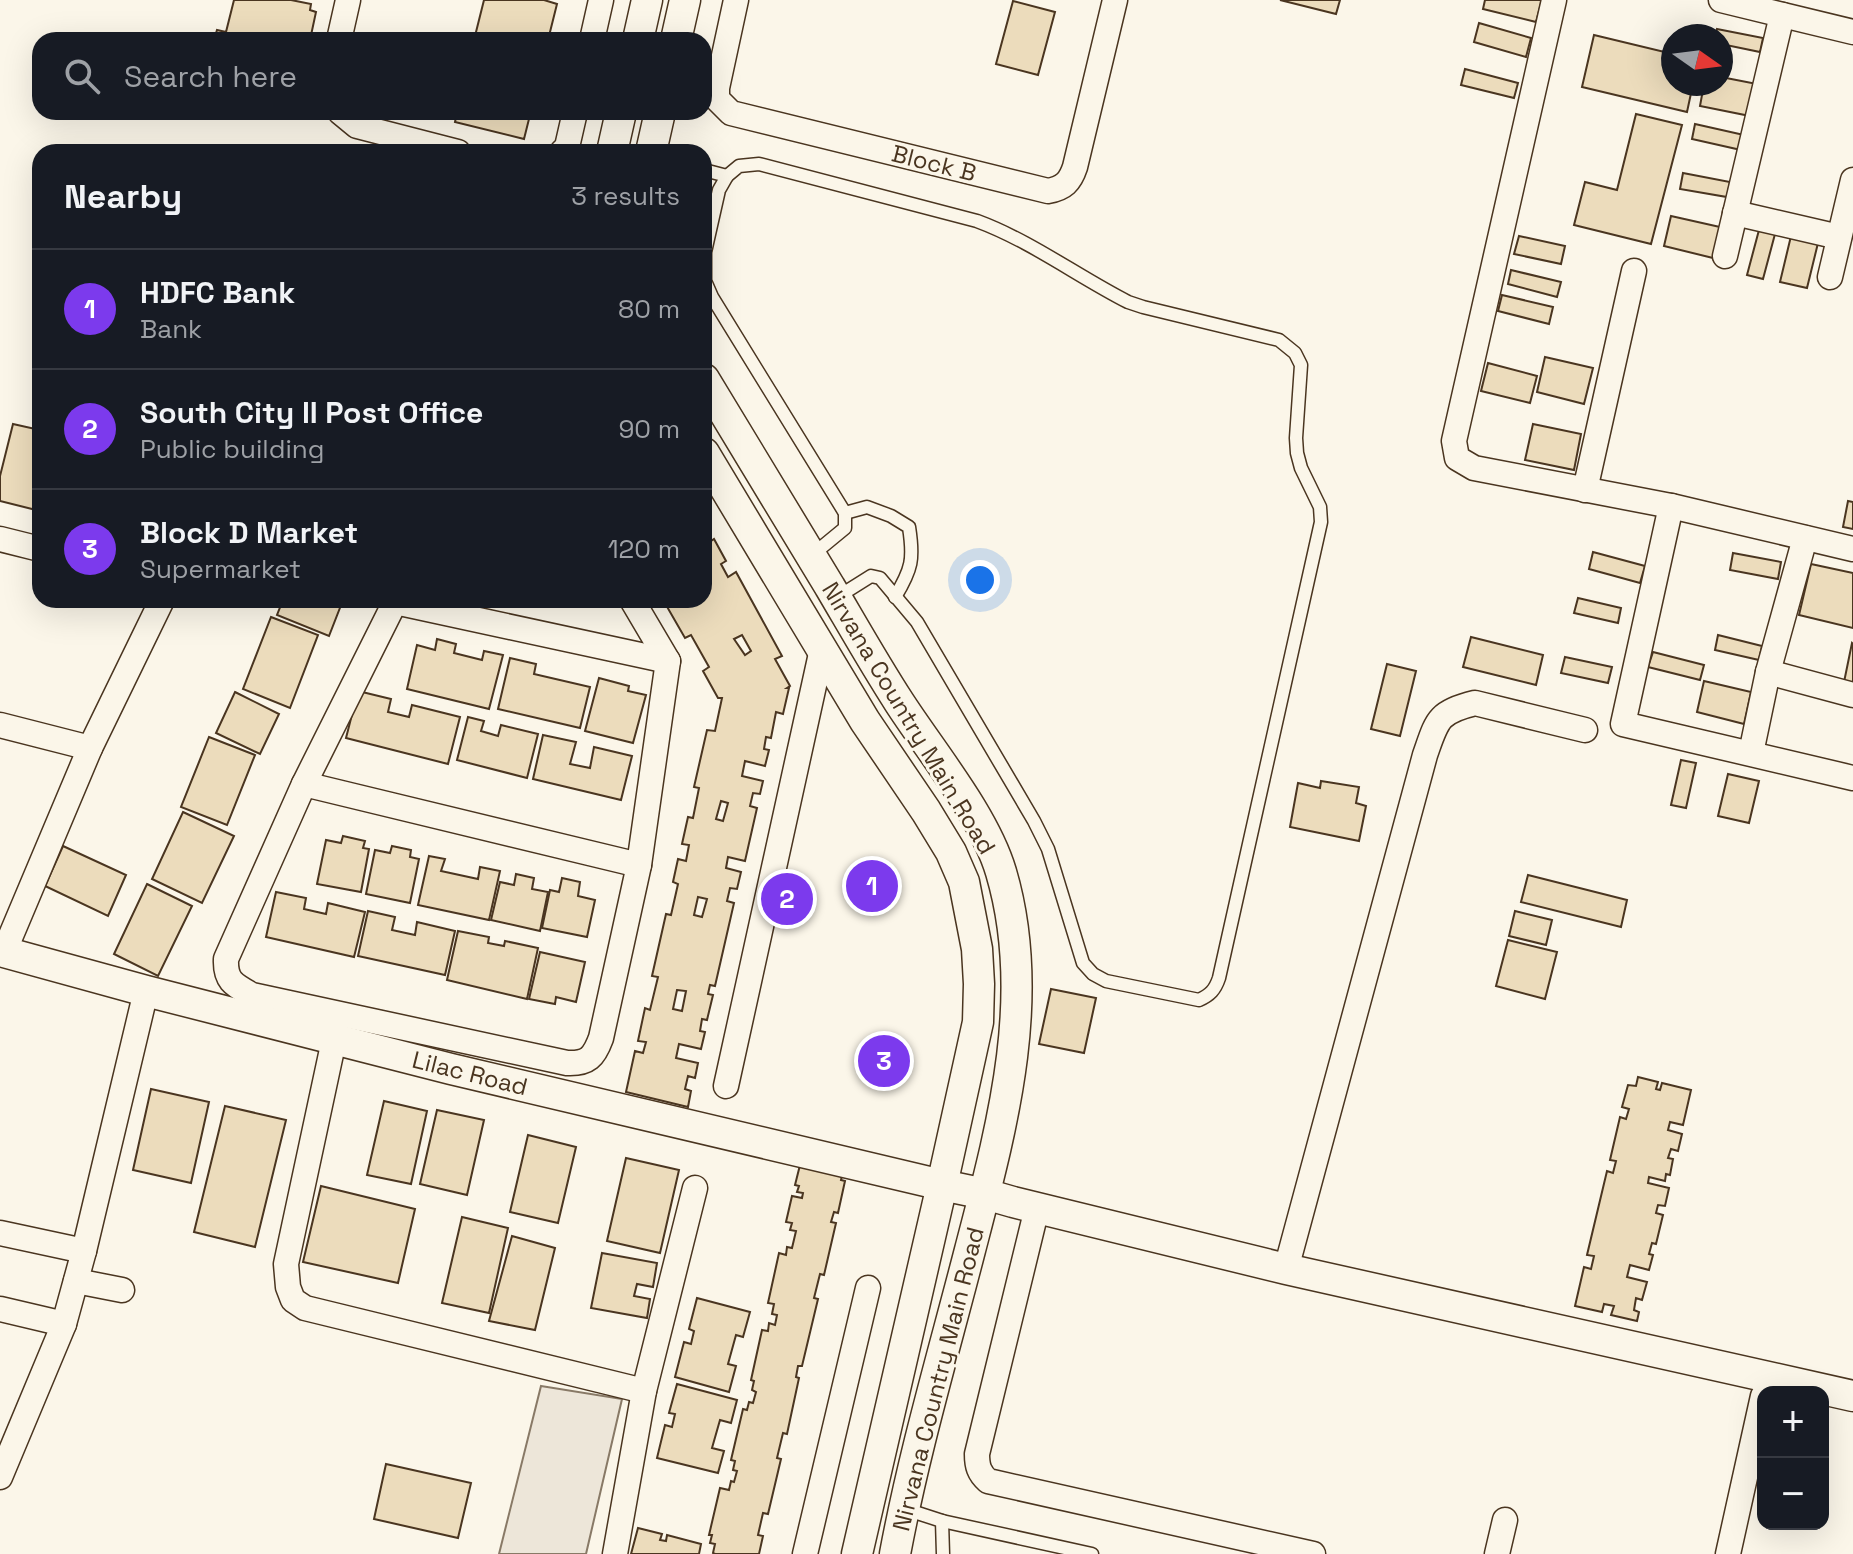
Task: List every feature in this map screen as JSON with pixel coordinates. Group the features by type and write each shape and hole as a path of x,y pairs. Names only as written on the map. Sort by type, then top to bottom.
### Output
{"street":[{"path":"341,32 348,0"},
{"path":"594,32 601,0"},
{"path":"640,32 647,0"},
{"path":"678,32 685,0"},
{"name":"Block B","path":"736,0 717,88 717,99 731,113 1048,191 1065,186 1071,180 1115,0"},
{"path":"1554,0 1454,441 1457,458 1474,468 1671,506 1853,549"},
{"path":"1721,0 1853,32"},
{"path":"1725,256 1782,15"},
{"path":"350,120 357,126 427,144"},
{"path":"568,144 573,120"},
{"path":"614,144 619,120"},
{"path":"653,144 658,120"},
{"path":"1830,277 1853,180"},
{"path":"1735,213 1839,237"},
{"path":"1585,490 1634,271"},
{"name":"Nirvana Country Main Road","path":"712,392 898,701 985,835 1000,870 1015,945 1018,983 1010,1077 985,1194 919,1448 895,1554"},
{"name":"Nirvana Country Main Road","path":"712,466 865,721 951,852 964,882 977,949 978,1022 857,1554"},
{"path":"1671,506 1623,724 1853,778"},
{"path":"1751,753 1768,672 1805,538"},
{"path":"0,539 32,547"},
{"path":"2,952 90,748 158,608"},
{"path":"392,608 304,784 226,959 229,979 252,995 576,1064 590,1059 601,1038 639,865 668,661 637,608"},
{"path":"428,608 668,661"},
{"path":"726,1086 822,649"},
{"path":"1768,672 1853,695"},
{"path":"1286,1269 1436,724 1445,714 1475,703 1585,730"},
{"path":"0,725 90,748"},
{"path":"304,784 639,865"},
{"name":"Lilac Road","path":"2,952 334,1040 985,1194 1757,1386"},
{"path":"0,1477 64,1324 146,991"},
{"path":"334,1040 286,1264 288,1287 293,1300 305,1308 644,1391"},
{"path":"615,1554 644,1391 695,1188"},
{"path":"1037,1208 977,1454 981,1475 988,1481 1313,1554"},
{"path":"0,1233 84,1251"},
{"path":"76,1281 122,1290"},
{"path":"805,1554 868,1288"},
{"path":"0,1309 64,1324"},
{"name":"Lilac Road","path":"1829,1394 1853,1396"},
{"path":"1728,1554 1757,1424"},
{"path":"1497,1554 1505,1520"}],"lane":[{"path":"712,221 719,190 727,176 739,166 759,164 977,221 1006,232 1128,302 1279,340 1295,353 1301,365 1297,453 1320,507 1321,522 1215,989 1199,1000 1106,981 1093,974 1083,963 1048,849 917,622 880,578 871,576 836,598"},
{"path":"712,172 727,176"},
{"path":"712,297 845,513 845,528 811,556"},
{"path":"845,513 867,507 909,527 913,553 907,576 895,597"},
{"path":"905,1509 942,1521 1092,1554"},
{"path":"942,1521 943,1554"}],"shaded area":[{"path":"541,1386 622,1399 586,1554 499,1554"}],"building":[{"path":"234,0 291,0 311,4 310,10 316,12 312,32 226,32"},
{"path":"484,0 544,0 557,4 550,32 476,32"},
{"path":"1280,0 1340,0 1336,14"},
{"path":"1485,0 1542,0 1536,22 1483,9"},
{"path":"1013,1 1055,12 1038,75 996,64"},
{"path":"1479,23 1531,38 1526,57 1474,42"},
{"path":"1733,32 1763,38 1760,52 1733,46"},
{"path":"1594,35 1661,51 1661,96 1690,96 1687,112 1582,87"},
{"path":"1465,69 1518,83 1514,98 1461,85"},
{"path":"1733,79 1757,84 1750,116 1700,106 1702,96 1733,96"},
{"path":"1636,114 1682,125 1651,244 1574,225 1585,182 1617,190"},
{"path":"455,120 529,120 524,139"},
{"path":"1695,124 1744,135 1741,150 1692,139"},
{"path":"1683,173 1730,182 1727,197 1680,189"},
{"path":"1671,216 1720,227 1713,258 1664,246"},
{"path":"1759,230 1775,234 1763,279 1747,275"},
{"path":"1519,236 1565,246 1561,264 1514,254"},
{"path":"1791,236 1818,243 1807,288 1780,282"},
{"path":"1511,270 1561,282 1557,297 1508,284"},
{"path":"1502,295 1553,307 1549,324 1498,311"},
{"path":"1545,357 1593,368 1584,404 1537,392"},
{"path":"1488,363 1537,376 1530,403 1481,391"},
{"path":"13,424 32,428 32,509 0,501 0,476"},
{"path":"1533,424 1581,434 1574,470 1525,460"},
{"path":"1848,501 1853,502 1853,529 1843,527"},
{"path":"714,539 726,561 721,564 728,577 736,572 782,656 775,659 790,686 787,688 783,714 776,712 771,738 766,737 764,749 769,750 765,766 745,761 742,776 763,781 760,794 753,793 750,806 757,808 745,861 728,857 726,868 741,872 737,889 730,888 727,901 734,903 715,986 710,985 708,994 713,995 707,1020 702,1019 700,1031 705,1032 701,1049 679,1044 676,1058 698,1063 695,1078 688,1076 685,1089 691,1091 688,1107 626,1092 635,1051 643,1053 646,1042 638,1041 645,1008 650,1010 658,977 652,976 666,914 671,915 678,884 673,882 678,859 686,861 689,845 682,844 688,817 693,818 699,788 694,787 707,730 715,731 722,698 718,698 703,671 709,667 691,635 685,638 668,608 712,608","holes":["742,635 751,651 745,655 734,639","721,801 728,803 723,821 716,819","698,897 707,899 702,917 694,915","677,990 686,991 682,1011 673,1009"]},
{"path":"1593,552 1645,566 1640,583 1589,569"},
{"path":"1733,553 1781,562 1778,579 1730,570"},
{"path":"1811,564 1853,573 1853,628 1799,615"},
{"path":"1578,598 1621,608 1618,623 1574,613"},
{"path":"280,608 340,608 329,636 277,615"},
{"path":"271,617 318,635 290,708 243,689"},
{"path":"1718,635 1762,646 1759,660 1715,650"},
{"path":"1471,637 1543,655 1536,685 1463,667"},
{"path":"437,639 456,644 454,653 482,660 484,651 503,655 489,709 407,689 417,645 435,650"},
{"path":"1853,644 1853,689 1843,687"},
{"path":"1653,652 1704,665 1700,680 1648,667"},
{"path":"1565,657 1612,667 1608,683 1561,673"},
{"path":"510,658 536,664 534,674 590,687 580,728 498,709"},
{"path":"1387,664 1416,671 1400,736 1371,729"},
{"path":"599,678 629,686 628,691 646,695 633,743 585,731"},
{"path":"1704,681 1751,692 1744,724 1697,712"},
{"path":"358,691 391,699 388,712 409,717 412,705 460,717 448,764 346,738"},
{"path":"235,692 279,714 260,754 216,733"},
{"path":"468,717 484,721 481,731 498,736 501,725 538,734 527,778 457,760"},
{"path":"543,735 576,742 570,764 590,768 594,747 632,756 621,800 533,779"},
{"path":"209,737 255,755 227,825 181,807"},
{"path":"1681,760 1696,763 1686,808 1671,805"},
{"path":"1728,774 1759,781 1749,823 1718,816"},
{"path":"1321,781 1359,787 1356,803 1366,806 1359,841 1290,827 1298,783 1320,788"},
{"path":"183,812 234,836 202,903 152,879"},
{"path":"343,836 365,841 363,848 369,849 361,892 317,884 326,840 341,843"},
{"path":"63,846 126,875 108,916 45,886"},
{"path":"392,846 411,850 410,857 419,859 410,903 366,894 375,850 390,853"},
{"path":"429,856 445,859 441,871 478,879 480,867 500,871 489,920 418,905"},
{"path":"516,874 534,878 532,889 548,892 540,931 491,920 500,882 514,885"},
{"path":"1528,875 1627,900 1621,927 1521,902"},
{"path":"562,878 580,882 578,896 595,900 587,937 542,928 550,890 559,892"},
{"path":"147,884 192,906 158,976 114,954"},
{"path":"276,892 306,898 304,909 326,914 328,903 365,912 354,957 266,937"},
{"path":"368,911 395,917 392,930 415,935 417,922 455,931 445,975 358,956"},
{"path":"1515,911 1552,920 1546,945 1509,936"},
{"path":"458,931 489,937 488,943 504,946 505,941 538,948 527,999 447,980"},
{"path":"1508,940 1557,952 1545,999 1496,986"},
{"path":"540,952 585,962 576,1002 556,997 555,1004 529,999"},
{"path":"1051,989 1096,998 1084,1053 1039,1044"},
{"path":"1638,1077 1658,1082 1656,1089 1660,1090 1662,1083 1691,1090 1683,1125 1670,1122 1668,1130 1682,1134 1678,1151 1671,1149 1668,1158 1673,1159 1670,1175 1666,1174 1665,1181 1649,1177 1648,1183 1669,1188 1665,1206 1658,1205 1656,1213 1663,1215 1656,1244 1652,1243 1649,1254 1653,1255 1649,1270 1630,1265 1627,1277 1647,1282 1642,1300 1636,1298 1634,1310 1639,1312 1637,1321 1611,1315 1614,1306 1604,1304 1602,1312 1575,1306 1584,1267 1591,1269 1594,1256 1587,1255 1607,1171 1613,1173 1616,1161 1610,1160 1620,1117 1626,1119 1629,1109 1622,1107 1628,1085 1636,1086"},
{"path":"151,1089 209,1102 191,1183 133,1170"},
{"path":"384,1101 427,1111 411,1184 367,1175"},
{"path":"225,1106 286,1120 255,1247 194,1232"},
{"path":"437,1110 484,1120 467,1195 420,1184"},
{"path":"528,1135 576,1147 558,1223 510,1212"},
{"path":"802,1157 844,1167 841,1180 845,1181 838,1213 834,1212 831,1222 836,1223 824,1275 820,1274 814,1298 818,1299 802,1366 798,1366 796,1377 799,1378 787,1434 783,1433 777,1458 781,1459 768,1514 763,1513 758,1535 763,1536 759,1554 715,1554 715,1544 710,1543 712,1535 709,1535 720,1488 729,1490 731,1481 734,1482 737,1471 733,1470 735,1461 731,1460 743,1409 747,1410 749,1402 753,1403 756,1392 752,1390 754,1381 751,1380 762,1330 768,1331 769,1323 775,1325 777,1315 772,1314 774,1304 768,1303 779,1253 786,1255 787,1247 792,1248 796,1231 790,1230 792,1223 786,1222 792,1196 802,1198 803,1193 797,1192 799,1186 795,1185"},
{"path":"626,1158 679,1170 660,1253 607,1241"},
{"path":"321,1186 415,1209 398,1283 303,1262"},
{"path":"462,1217 508,1228 489,1313 442,1303"},
{"path":"512,1236 555,1248 535,1330 489,1321"},
{"path":"602,1253 657,1263 653,1287 637,1284 634,1296 650,1299 647,1318 591,1308"},
{"path":"697,1298 750,1312 743,1337 736,1335 728,1364 736,1366 729,1392 675,1377 684,1342 691,1344 694,1331 689,1329"},
{"path":"677,1384 737,1400 731,1423 720,1420 712,1448 724,1451 718,1473 657,1458 665,1425 672,1427 675,1414 669,1413"},
{"path":"386,1464 471,1483 458,1538 374,1519"},
{"path":"638,1528 662,1534 660,1540 666,1541 667,1535 701,1544 699,1554 631,1554"}],"place":[{"name":"HDFC Bank","path":"872,886"},
{"name":"South City II Post Office","path":"787,899"},
{"name":"Block D Market","path":"884,1061"}]}
